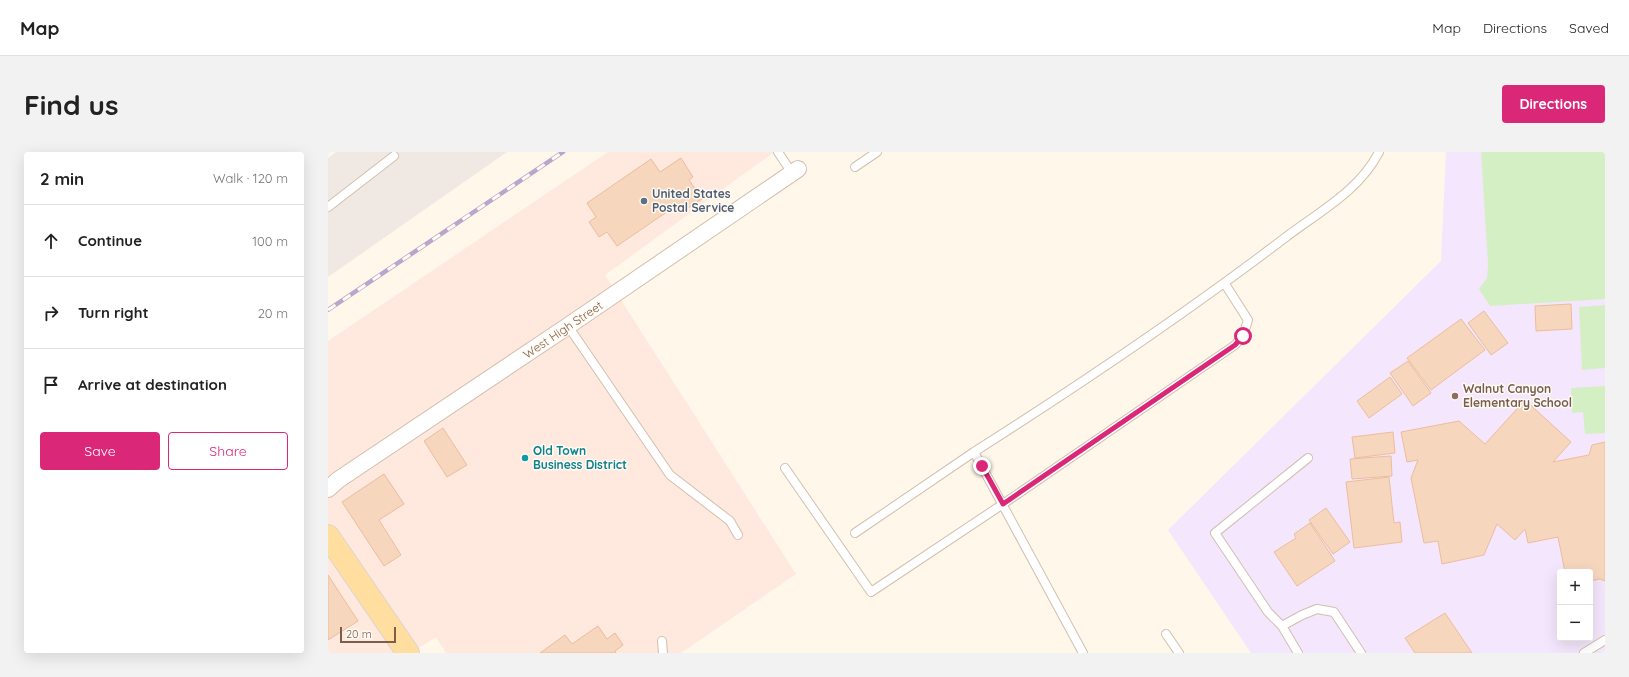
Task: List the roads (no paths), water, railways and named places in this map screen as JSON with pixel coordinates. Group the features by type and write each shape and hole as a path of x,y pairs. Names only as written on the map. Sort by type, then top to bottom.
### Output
{"main road":[{"path":"328,536 408,653"}],"street":[{"name":"West High Street","path":"328,489 338,480 568,326 795,171"}],"lane":[{"path":"778,152 795,171"},
{"path":"855,167 877,152"},
{"path":"855,533 974,452 1080,384 1225,284 1341,198 1371,167 1379,152"},
{"path":"328,207 394,156"},
{"path":"785,468 871,592 1003,504 1235,345 1243,336 1248,320 1225,284"},
{"path":"568,326 670,475 730,521 738,535"},
{"path":"974,452 1083,653"},
{"path":"1298,653 1282,626 1268,612 1215,533 1308,458"},
{"path":"1282,626 1317,608 1334,612 1361,653"},
{"path":"1166,634 1178,653"},
{"path":"1584,653 1605,640"},
{"path":"662,641 663,653"}],"railway":[{"path":"328,310 563,152"}],"place":[{"name":"United States Postal Service","path":"644,201"},
{"name":"Walnut Canyon Elementary School","path":"1455,396"},
{"name":"Old Town Business District","path":"525,458"}]}
